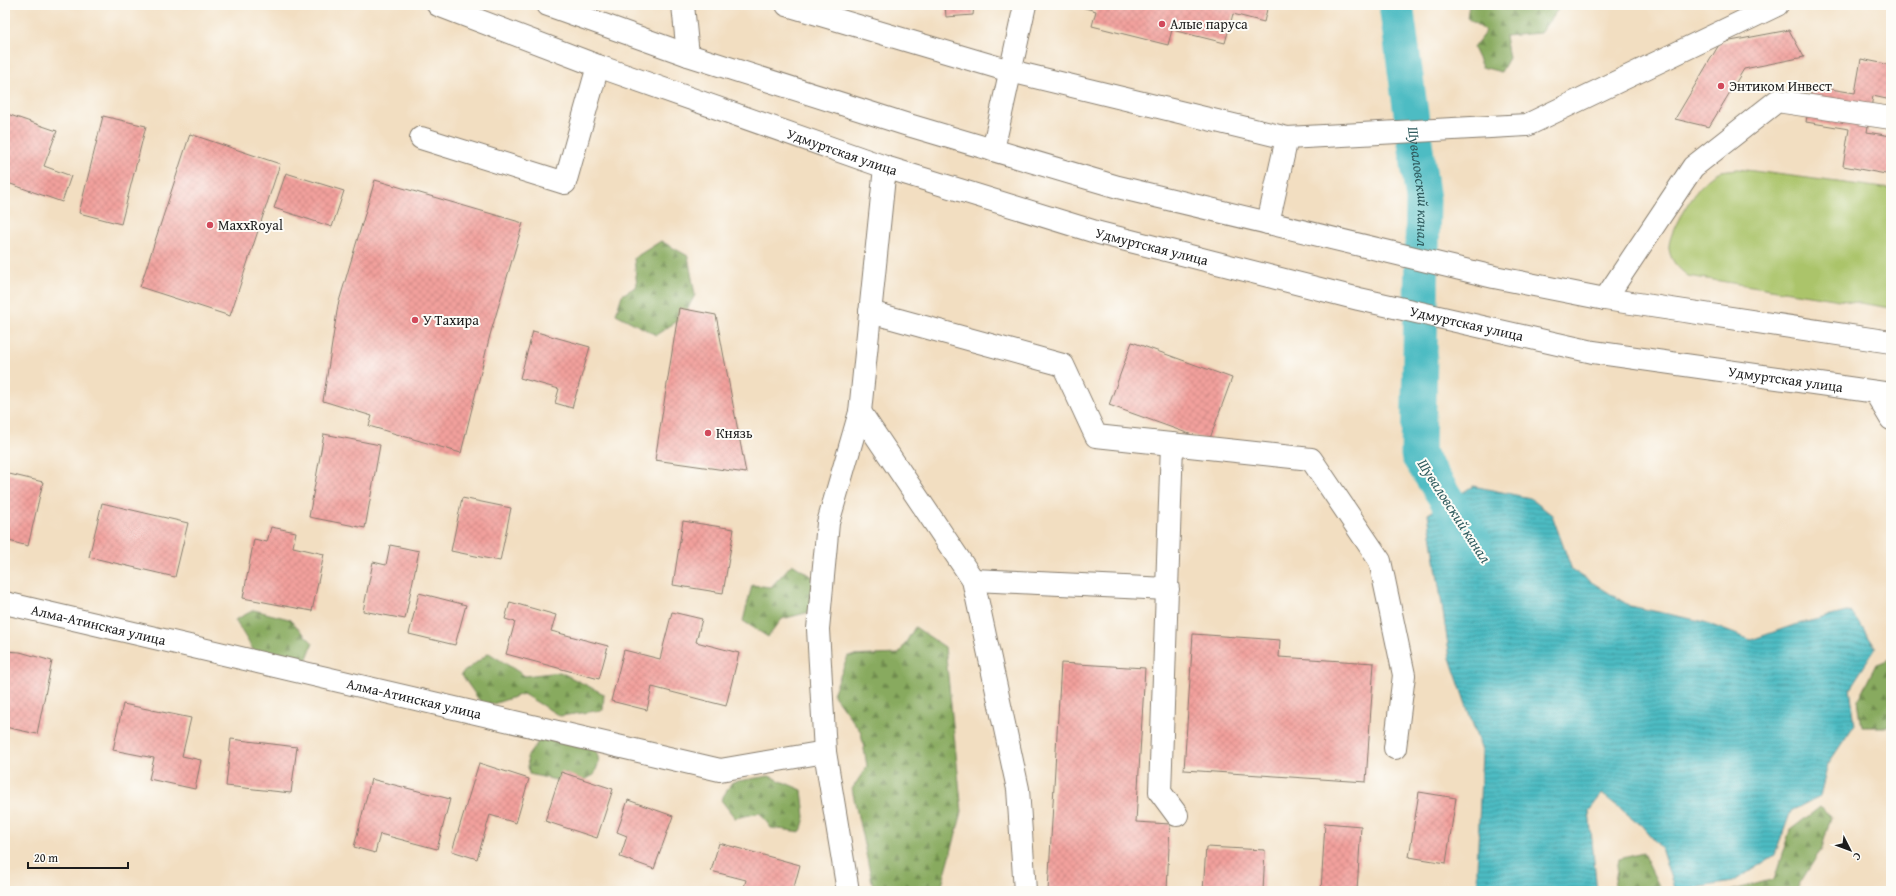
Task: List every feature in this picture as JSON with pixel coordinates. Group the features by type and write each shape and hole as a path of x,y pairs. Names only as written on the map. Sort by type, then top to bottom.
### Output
{"main road":[{"name":"Удмуртская улица","path":"438,5 598,66 885,167 1099,233 1359,299 1593,352 1883,393"},
{"path":"548,5 688,55 993,150 1118,187 1494,277 1605,299 1891,342"},
{"path":"683,5 688,55"},
{"path":"787,5 1010,72 1287,138 1527,125 1777,5"},
{"path":"993,150 1025,5"},
{"path":"421,138 565,183 598,66"},
{"path":"1605,299 1693,167 1777,101 1891,118"},
{"path":"1268,223 1287,138"},
{"path":"848,891 825,752 818,629 828,523 860,412 885,167"},
{"path":"870,312 1063,365 1096,436 1311,458 1380,561 1404,675 1395,748"},
{"path":"1883,393 1891,419"},
{"path":"860,412 973,580 1018,790 1026,891"},
{"path":"1172,444 1160,792 1177,815"},
{"path":"973,580 1168,589"},
{"name":"Алма-Атинская улица","path":"5,603 720,770 825,752"}],"green space":[{"path":"1469,5 1557,5 1559,8 1540,33 1505,36 1509,58 1501,72 1482,67 1473,48 1486,31 1467,18"},
{"path":"1738,169 1891,189 1891,308 1688,276 1681,270 1673,261 1669,249 1673,231 1678,220 1700,187 1708,179 1719,172"},
{"path":"661,241 688,256 695,295 683,317 656,335 616,314 622,295 637,286 634,258"},
{"path":"792,564 813,577 810,612 782,619 768,637 743,621 752,585 771,587"},
{"path":"254,610 289,619 313,643 304,666 255,653 235,620"},
{"path":"915,627 945,647 962,812 941,889 944,891 874,891 852,789 867,766 861,732 833,694 848,656 899,654"},
{"path":"489,653 525,676 560,672 604,694 603,710 560,716 523,694 484,707 461,674"},
{"path":"1891,659 1891,727 1862,727 1858,700 1876,664"},
{"path":"541,738 596,748 599,762 594,775 574,784 529,774 527,757"},
{"path":"769,776 802,790 805,817 801,832 771,828 760,813 735,818 721,800 732,782"},
{"path":"1820,807 1831,816 1822,848 1795,891 1730,891 1774,879 1790,830"},
{"path":"1643,853 1659,886 1655,891 1613,891 1619,859"}],"water":[{"path":"1473,486 1530,498 1552,515 1572,570 1630,606 1701,621 1751,640 1794,625 1851,611 1876,648 1850,688 1855,724 1828,764 1820,796 1791,811 1775,855 1733,882 1675,891 1661,848 1641,825 1602,794 1589,811 1597,891 1478,891 1477,870 1482,751 1450,658 1428,514"}],"building":[{"path":"945,5 974,5 973,15 946,17"},
{"name":"Алые паруса","path":"1074,5 1268,5 1264,22 1233,14 1225,43 1172,30 1168,45 1092,26 1096,11"},
{"path":"1789,30 1804,57 1744,69 1709,127 1675,119 1720,43"},
{"path":"1861,59 1891,65 1891,100 1873,96 1867,132 1891,136 1891,175 1843,166 1849,129 1806,122 1812,86 1855,93"},
{"path":"7,114 57,131 44,166 71,176 62,202 5,182 5,120"},
{"path":"103,116 146,126 121,224 79,213"},
{"name":"MaxxRoyal","path":"190,134 280,164 230,316 140,287"},
{"path":"286,173 344,191 332,227 274,208"},
{"name":"У Тахира","path":"375,180 523,223 490,335 461,453 369,426 372,416 323,401 338,305"},
{"path":"679,308 716,315 746,473 655,460"},
{"path":"533,331 590,347 572,408 555,403 559,389 520,378"},
{"path":"1132,342 1232,378 1209,441 1109,405"},
{"path":"324,434 380,445 365,528 309,517"},
{"path":"5,473 43,482 28,546 5,540"},
{"path":"462,498 511,508 500,561 451,551"},
{"path":"102,503 188,523 175,577 89,557"},
{"path":"683,521 734,529 723,593 673,585"},
{"path":"271,527 296,532 293,547 324,554 312,611 243,598 254,539 267,542"},
{"path":"390,545 419,551 405,619 363,611 373,562 386,565"},
{"path":"419,593 466,605 455,645 409,634"},
{"path":"510,602 556,615 551,631 608,646 599,679 506,654 515,622 505,619"},
{"path":"672,612 702,619 696,642 739,653 726,706 652,687 647,710 611,701 624,650 660,659"},
{"path":"1193,634 1280,640 1279,657 1374,663 1366,782 1184,770"},
{"path":"5,651 20,652 52,661 37,734 5,727"},
{"path":"1061,663 1145,668 1136,822 1170,824 1167,891 1048,891"},
{"path":"123,704 191,718 182,756 201,760 195,789 149,779 154,758 113,750"},
{"path":"231,739 297,747 291,793 226,786"},
{"path":"479,763 529,779 516,823 490,815 477,859 452,851"},
{"path":"561,772 613,789 597,838 545,821"},
{"path":"371,779 450,799 437,849 380,834 375,853 354,847"},
{"path":"1419,792 1456,798 1446,863 1409,857"},
{"path":"628,800 673,816 654,869 620,857 627,836 617,832"},
{"path":"1325,823 1361,826 1357,891 1321,891"},
{"path":"719,843 800,865 793,891 743,891 746,880 711,871"},
{"path":"1206,847 1265,850 1263,891 1203,891"}],"waterway":[{"name":"Шуваловский канал","path":"1396,5 1423,200 1418,455 1474,542"}],"place":[{"name":"Алые паруса","path":"1162,24"},
{"name":"Энтиком Инвест","path":"1721,86"},
{"name":"MaxxRoyal","path":"210,225"},
{"name":"У Тахира","path":"415,320"},
{"name":"Князь","path":"708,433"}]}
